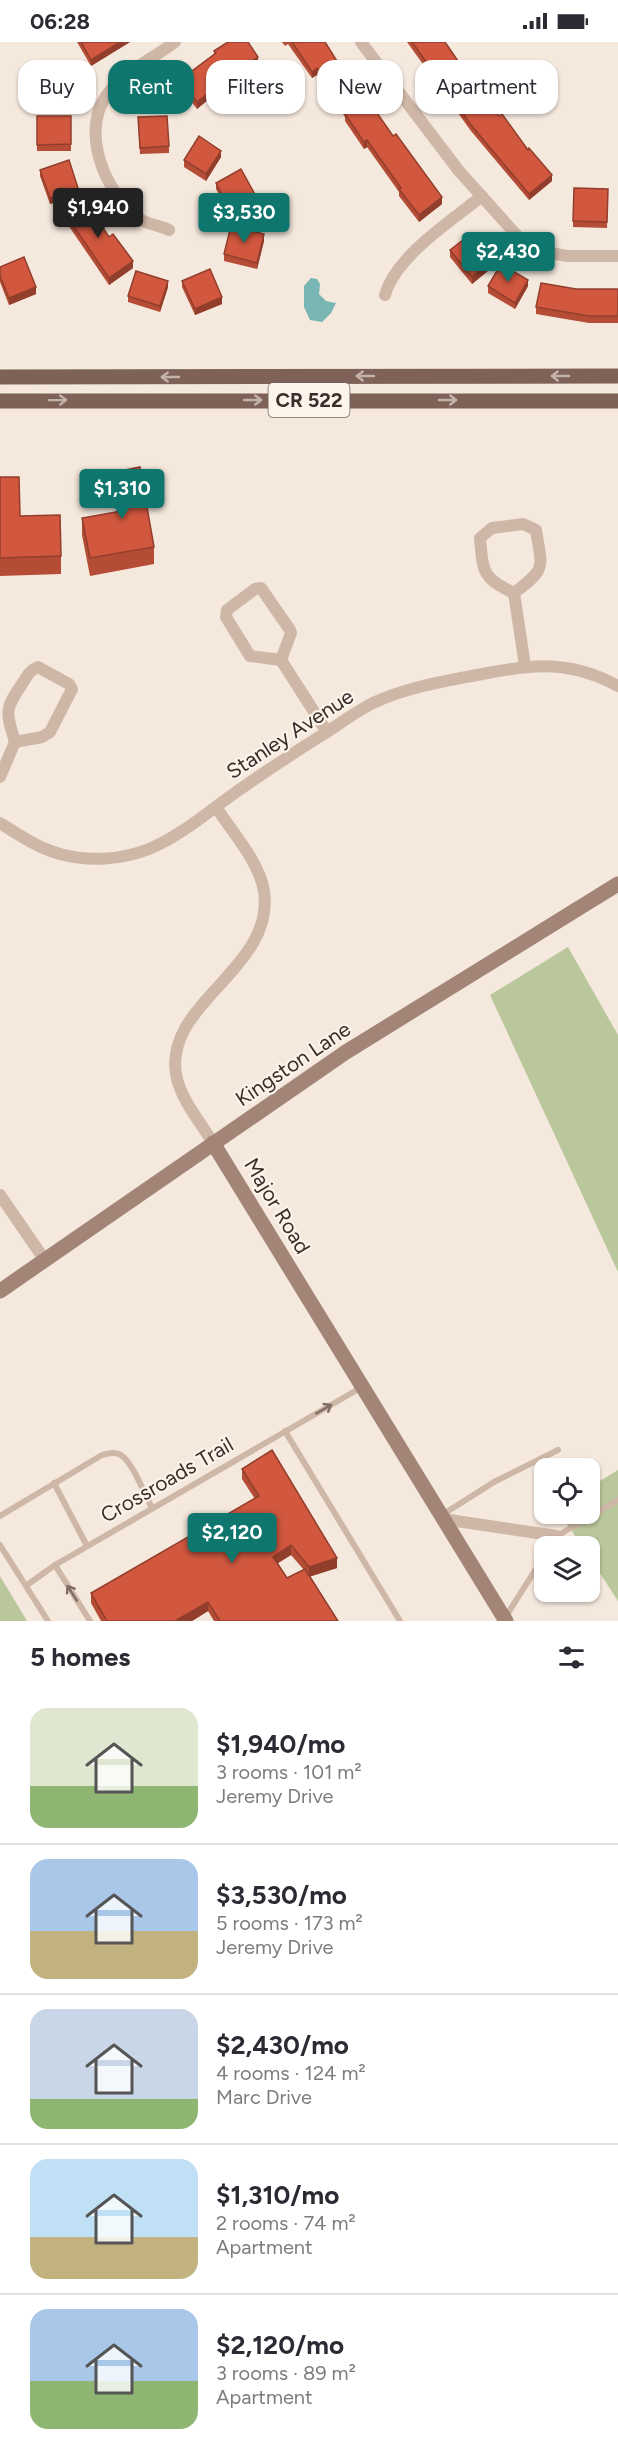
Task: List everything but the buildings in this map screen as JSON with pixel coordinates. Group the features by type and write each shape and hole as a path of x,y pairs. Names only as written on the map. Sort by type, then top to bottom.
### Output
{"main road":[{"name":"CR 522","path":"0,377 618,376"},
{"name":"CR 522","path":"0,401 618,400"}],"street":[{"path":"169,230 138,219 118,197 103,172 96,146 96,126 99,110 109,92 122,79 175,42"},
{"path":"360,42 459,171 505,225 520,239 533,248 567,256 618,256"},
{"path":"385,295 395,271 408,256 482,196"},
{"path":"523,524 536,530 541,566 536,576 514,593 492,582 482,561 480,538 492,528 523,524"},
{"path":"280,660 291,633 290,630 261,588 255,589 227,610 226,617 250,656 280,660 327,732"},
{"path":"514,593 525,666"},
{"name":"Stanley Avenue","path":"0,823 37,846 53,852 106,859 150,849 191,825 270,768 371,704 395,694 440,682 525,666 563,667 585,671 618,686"},
{"path":"0,777 15,742 8,719 9,703 32,669 38,667 69,684 72,689 50,732 42,737 15,742"},
{"name":"Major Road","path":"216,807 258,874 265,905 258,936 250,950 189,1023 177,1048 177,1077 181,1090 506,1620"},
{"name":"Kingston Lane","path":"0,1291 346,1052 618,884"},
{"path":"0,1195 44,1259"},
{"path":"443,1517 534,1537"}],"lane":[{"name":"Crossroads Trail","path":"27,1585 55,1565 362,1386"},
{"path":"285,1431 400,1621"},
{"path":"443,1517 494,1482 558,1450"},
{"path":"0,1516 102,1455 111,1452 120,1455 129,1464 152,1508"},
{"path":"54,1484 87,1546"},
{"path":"562,1536 618,1500"},
{"path":"0,1545 48,1621"},
{"path":"55,1565 90,1621"},
{"path":"506,1620 534,1573"}],"green space":[{"path":"568,947 618,1035 618,1272 490,995"},
{"path":"618,1470 618,1601 600,1573 600,1536 575,1536 567,1524 600,1524 600,1481"},
{"path":"0,1576 27,1621 0,1621"}],"water":[{"path":"311,278 317,279 320,284 319,294 326,301 336,303 331,313 322,322 310,320 304,307 304,286"}]}
